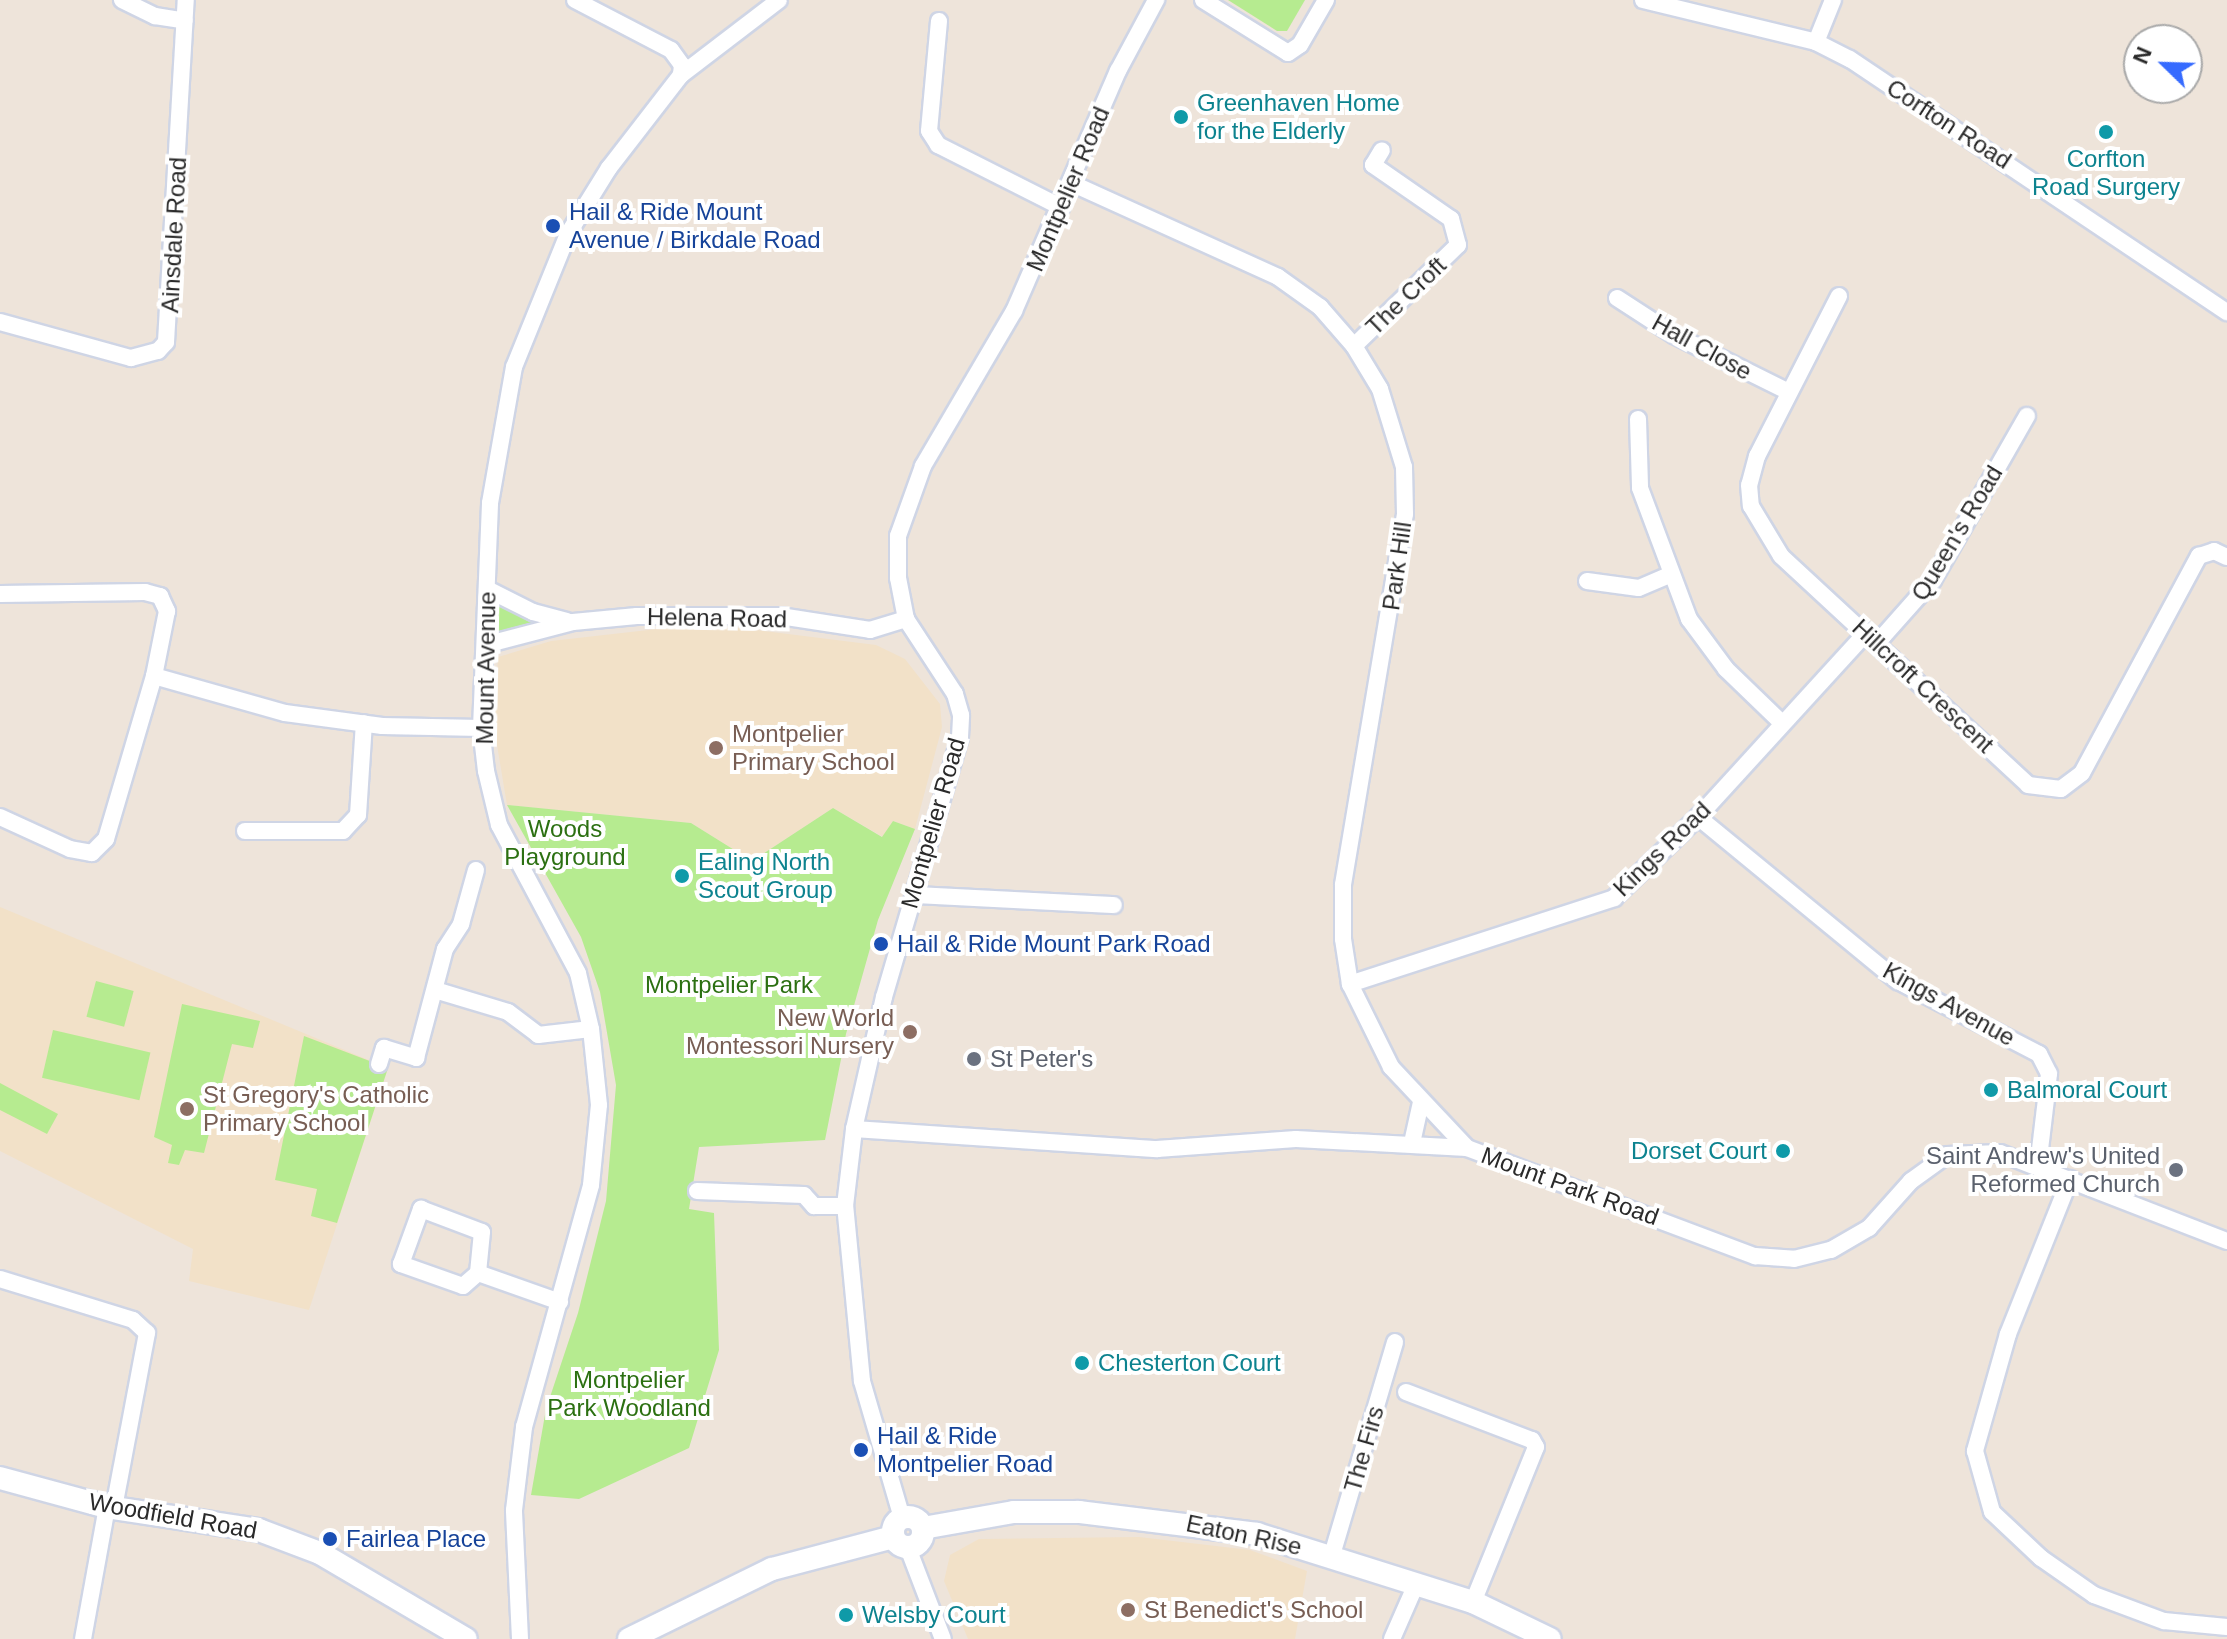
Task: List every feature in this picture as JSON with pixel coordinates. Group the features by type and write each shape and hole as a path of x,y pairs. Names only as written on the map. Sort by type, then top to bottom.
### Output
{"street":[{"path":"122,0 185,21"},
{"name":"Ainsdale Road","path":"0,322 131,358 158,351 166,342 186,0"},
{"path":"575,0 671,50 682,65 681,75"},
{"name":"Mount Avenue","path":"520,1639 517,1482 528,1406 591,1185 599,1105 591,1029 578,973 499,825 481,728 490,503 524,334 568,234 609,168 681,75 779,0"},
{"name":"Montpelier Road","path":"943,1639 901,1534 862,1381 845,1206 854,1129 914,895 960,737 961,715 955,694 906,619 898,578 906,504 994,350 1061,207 1118,71 1156,0"},
{"path":"1203,0 1288,53 1300,45 1326,0"},
{"name":"Corfton Road","path":"1643,0 1816,42 1994,154 2227,312"},
{"path":"1816,42 1833,0"},
{"path":"939,21 929,131 938,145 1061,207"},
{"name":"The Croft","path":"1354,346 1458,245 1451,219 1373,165 1382,150"},
{"name":"Park Hill","path":"1071,183 1278,277 1320,307 1354,346 1395,428 1405,514 1343,885 1343,939 1350,984 1391,1067 1467,1148"},
{"name":"Hillcroft Crescent","path":"1839,296 1757,456 1749,485 1751,506 1781,556 1872,637 2028,785 2061,789 2082,773 2199,556 2214,551 2227,557"},
{"name":"Hall Close","path":"1617,298 1674,335 1789,392"},
{"name":"Queen's Road","path":"1872,637 1933,580 2027,416"},
{"path":"1638,419 1640,488 1670,575 1703,643 1782,723"},
{"path":"1587,581 1639,588 1670,575"},
{"name":"Helena Road","path":"487,589 533,612 573,622"},
{"path":"0,594 160,596 167,611 154,676 106,839 92,853 70,849 0,817"},
{"name":"Helena Road","path":"485,645 573,622 780,616 870,630 906,619"},
{"name":"Kings Road","path":"1350,984 1591,909 1614,898 1698,817 1782,723 1872,637"},
{"path":"154,676 285,713 364,723 481,728"},
{"path":"245,831 343,831 358,815 364,723"},
{"name":"Kings Avenue","path":"1698,817 1898,981 2039,1054 2049,1074 2038,1166"},
{"path":"379,1064 384,1048 416,1058 435,990 476,870"},
{"path":"914,895 1114,905"},
{"path":"435,990 508,1012 538,1035 591,1029"},
{"path":"1412,1143 1421,1102"},
{"name":"Mount Park Road","path":"854,1129 1157,1149 1296,1139 1467,1148 1755,1256 1794,1259 1831,1250 1869,1228 1911,1181 1947,1155 2000,1153 2225,1237"},
{"path":"2070,1179 2008,1334 1975,1451 1992,1512 2041,1558 2094,1595 2164,1621 2227,1627"},
{"path":"697,1191 804,1195 814,1206 845,1206"},
{"path":"421,1209 482,1232 478,1273 463,1286 401,1264 421,1209"},
{"path":"478,1273 560,1302"},
{"path":"0,1279 133,1320 147,1333 83,1639"},
{"name":"The Firs","path":"1332,1555 1395,1342"},
{"path":"1406,1392 1532,1440 1536,1447 1473,1602"},
{"name":"Woodfield Road","path":"0,1478 110,1507 272,1535 320,1553 466,1639"},
{"name":"Eaton Rise","path":"901,1534 920,1542 923,1528 1014,1512 1132,1515 1257,1534 1332,1555 1473,1602 1550,1639"},
{"path":"629,1639 772,1569 901,1534"},
{"path":"1392,1639 1417,1582"}],"shaded area":[{"name":"Montpelier Primary School","path":"666,628 740,628 876,645 905,659 940,704 942,727 915,829 893,821 883,837 833,808 752,861 691,823 507,805 494,727 498,657 551,641"},
{"name":"St Gregory's Catholic Primary School","path":"0,907 388,1068 309,1310 189,1281 193,1249 0,1151"},
{"name":"St Benedict's School","path":"1139,1537 1250,1550 1307,1571 1295,1639 968,1639 944,1581 950,1555 979,1539"}],"green space":[{"path":"1228,0 1305,0 1287,31 1277,31"},
{"path":"497,603 520,614 546,621 496,635"},
{"name":"Montpelier Park","path":"507,805 691,823 752,861 833,808 882,837 893,821 915,829 878,920 846,1034 825,1140 699,1147 689,1209 714,1213 719,1350 689,1448 579,1499 531,1495 546,1409 578,1313 606,1201 616,1085 600,992 581,937"},
{"path":"96,981 134,991 124,1027 86,1017"},
{"path":"182,1004 260,1021 253,1048 232,1044 204,1153 185,1150 179,1165 168,1163 172,1145 154,1137"},
{"path":"53,1030 150,1052 139,1100 42,1078"},
{"path":"304,1036 388,1068 337,1223 311,1216 317,1189 275,1180"},
{"path":"0,1083 58,1114 47,1134 0,1110"}],"place":[{"name":"Greenhaven Home for the Elderly","path":"1181,117"},
{"name":"Corfton Road Surgery","path":"2106,132"},
{"name":"Hail & Ride Mount Avenue / Birkdale Road","path":"553,226"},
{"name":"Montpelier Primary School","path":"716,748"},
{"name":"Ealing North Scout Group","path":"682,876"},
{"name":"Hail & Ride Mount Park Road","path":"881,944"},
{"name":"New World Montessori Nursery","path":"910,1032"},
{"name":"St Peter's","path":"974,1059"},
{"name":"Balmoral Court","path":"1991,1090"},
{"name":"St Gregory's Catholic Primary School","path":"187,1109"},
{"name":"Dorset Court","path":"1783,1151"},
{"name":"Saint Andrew's United Reformed Church","path":"2176,1170"},
{"name":"Chesterton Court","path":"1082,1363"},
{"name":"Hail & Ride Montpelier Road","path":"861,1450"},
{"name":"Fairlea Place","path":"330,1539"},
{"name":"St Benedict's School","path":"1128,1610"},
{"name":"Welsby Court","path":"846,1615"}],"park label":[{"name":"Woods Playground","path":"565,843"},
{"name":"Montpelier Park Woodland","path":"629,1394"}]}
